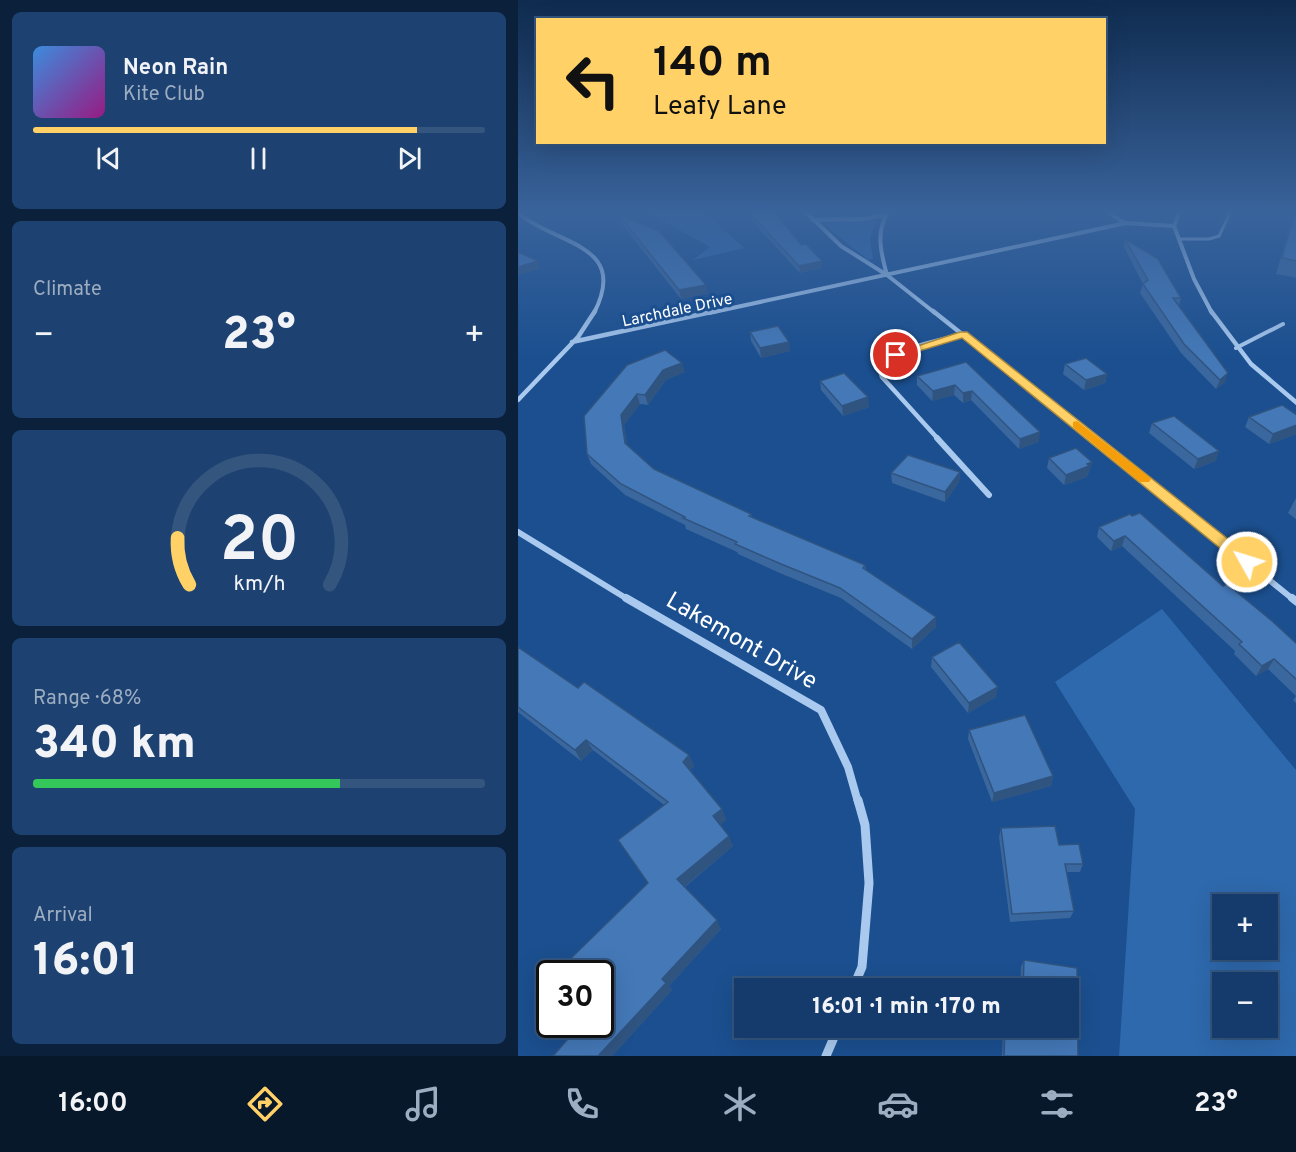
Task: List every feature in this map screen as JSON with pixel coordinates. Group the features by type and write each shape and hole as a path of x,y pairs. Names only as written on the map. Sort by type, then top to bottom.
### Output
{"street":[{"path":"518,400 572,342 599,307 605,293 606,279 601,264 597,260"},
{"path":"864,260 887,275 899,287 964,334 1296,602"},
{"path":"884,260 887,275"},
{"name":"Larchdale Drive","path":"572,342 955,260"},
{"path":"1187,260 1194,279 1221,327 1236,348 1283,394 1296,403"},
{"path":"964,334 896,355 884,360 878,367 882,377 989,495"},
{"name":"Lakemont Drive","path":"518,532 577,570 821,710 848,767 865,825 869,883 862,967 857,978"},
{"path":"826,1056 834,1038"}],"lane":[{"path":"1236,348 1283,324"}],"shaded area":[{"path":"1162,609 1296,770 1296,1056 1119,1056 1135,809 1055,682"}],"building":[{"path":"518,260 538,261 518,267"},
{"path":"655,260 684,260 706,285 679,290"},
{"path":"794,260 822,261 799,266"},
{"path":"1137,260 1159,260 1181,298 1173,298 1228,373 1220,380 1184,344 1143,284 1148,280"},
{"path":"778,326 789,342 760,348 750,332"},
{"path":"665,350 682,363 663,370 645,395 637,394 621,415 625,443 654,469 751,514 749,516 865,565 863,568 936,617 912,639 840,588 735,544 737,542 683,518 685,517 621,484 587,454 584,416 627,365"},
{"path":"1086,358 1107,374 1086,380 1065,364"},
{"path":"966,362 1040,432 1020,439 972,391 963,393 955,385 933,391 917,376"},
{"path":"844,373 868,397 842,406 820,381"},
{"path":"1282,405 1297,415 1297,425 1273,434 1249,417"},
{"path":"1174,416 1219,451 1198,459 1152,423"},
{"path":"1076,448 1092,462 1087,464 1089,466 1066,475 1049,458"},
{"path":"908,455 960,472 945,492 891,473"},
{"path":"1140,513 1223,586 1227,584 1297,644 1297,680 1274,659 1262,666 1239,644 1242,642 1125,536 1114,541 1099,527 1130,514 1132,516"},
{"path":"959,642 998,687 969,703 932,657"},
{"path":"518,647 578,688 584,682 689,755 683,762 722,809 713,816 729,836 677,879 717,920 662,979 666,983 600,1056 553,1056 569,1038 614,1038 614,960 569,960 648,883 618,840 668,802 586,740 575,750 518,707"},
{"path":"1025,715 1053,776 994,793 969,730"},
{"path":"1055,826 1059,845 1079,844 1083,864 1065,864 1074,911 1012,914 1001,828"},
{"path":"1024,960 1077,968 1077,978 1023,978"},
{"path":"1005,1038 1078,1038 1078,1056 1004,1056"}],"slow traffic":[{"path":"1077,425 1145,479"}],"route":[{"path":"896,355 964,334 1247,562"}]}
